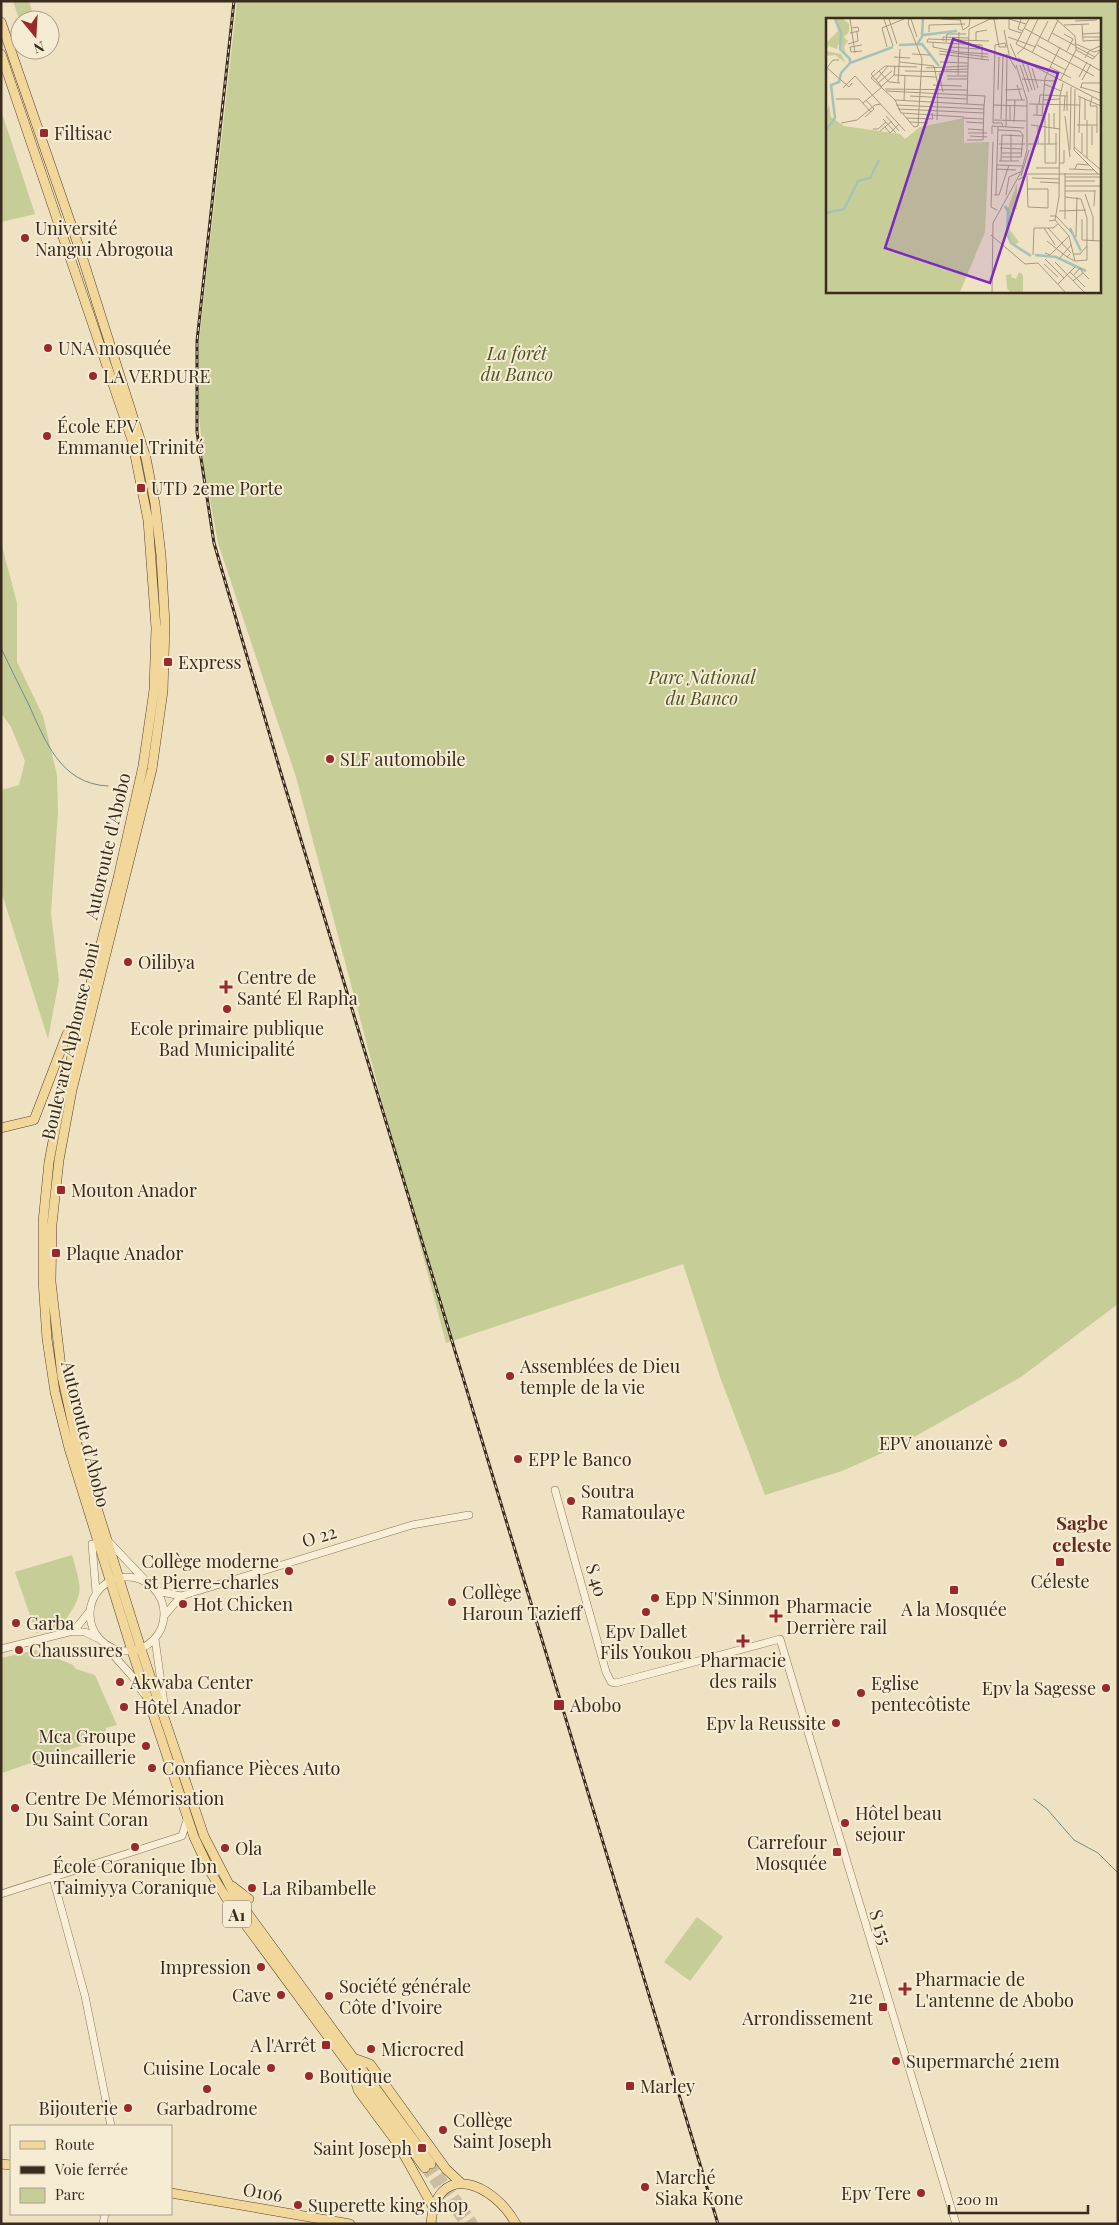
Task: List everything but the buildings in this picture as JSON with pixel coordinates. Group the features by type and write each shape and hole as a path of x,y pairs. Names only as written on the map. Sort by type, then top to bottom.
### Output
{"main road":[{"name":"Boulevard Alphonse Boni","path":"1,22 84,262 146,458 161,550 165,624 163,691 152,769 72,1090 59,1160 52,1224 51,1282 62,1376"},
{"name":"Autoroute d'Abobo","path":"1,54 132,440 144,493 154,585 155,674 148,741 118,878 61,1099 49,1162 43,1222 43,1280 47,1339 55,1392 69,1448 91,1521 115,1579 136,1650"},
{"path":"1,1128 34,1120 67,1034 74,1028 79,1027"},
{"name":"Autoroute d'Abobo","path":"62,1376 77,1444 109,1542 115,1579"},
{"path":"91,1521 92,1544"},
{"name":"A1","path":"136,1650 166,1718 204,1836 235,1896 356,2059 428,2166 352,2071 228,1901 210,1872 187,1817 150,1703 136,1650"},
{"path":"227,1881 249,1899"},
{"path":"356,2059 370,2064 446,2169 461,2183"},
{"path":"352,2071 358,2090 398,2144 433,2207"},
{"path":"430,2223 433,2207 438,2197 444,2191 461,2183 474,2184 492,2195 503,2204 516,2224"},
{"name":"O106","path":"172,2193 350,2224"}],"street":[{"name":"S 40","path":"555,1490 611,1682 616,1683 634,1679 780,1639"},
{"name":"O 22","path":"181,1596 403,1527 436,1519 469,1515"},
{"path":"1,1648 69,1632 84,1632 117,1650 136,1650 155,1639 163,1624 165,1615 163,1602 157,1591 109,1542"},
{"path":"69,1632 78,1627 89,1612 96,1592 92,1544"},
{"path":"96,1592 115,1579 138,1578 147,1582"},
{"path":"157,1591 181,1596 165,1615"},
{"path":"89,1612 92,1626 101,1641 132,1676 150,1703"},
{"path":"155,1639 166,1718"},
{"name":"S 155","path":"780,1639 956,2224"},
{"path":"1,1894 182,1836 186,1828 187,1817"},
{"path":"53,1878 85,1996 111,2125"}],"green space":[{"path":"13,1 29,1 32,10 16,10"},
{"name":"La forêt du Banco","path":"237,1 1118,1 1118,1304 1021,1377 898,1446 842,1471 765,1495 720,1377 683,1264 446,1343 296,777 218,543 204,469 198,403 199,341"},
{"path":"1,110 35,214 1,222"},
{"path":"1,542 17,603 17,662 43,716 57,775 58,812 51,913 59,981 48,1039 1,891 1,790 19,785 25,761 11,727 1,713"},
{"path":"72,1555 78,1577 78,1599 62,1626 36,1633 15,1572"},
{"path":"36,1650 73,1665 76,1669 95,1675 117,1725 106,1728 106,1737 2,1773 1,1658"},
{"path":"697,1917 723,1937 690,1981 664,1962"}],"waterway":[{"path":"1,648 56,758 66,769 78,777 91,783 108,786"},
{"path":"1034,1799 1047,1809 1074,1840 1098,1853 1118,1873"}],"tunnel":[{"path":"431,2164 474,2224"},
{"path":"425,2168 465,2224"}],"railway":[{"path":"234,1 197,341 197,432 214,543 280,770 718,2224"}],"place":[{"name":"Filtisac","path":"44,133"},
{"name":"Université Nangui Abrogoua","path":"25,238"},
{"name":"UNA mosquée","path":"48,348"},
{"name":"LA VERDURE","path":"93,376"},
{"name":"École EPV Emmanuel Trinité","path":"47,436"},
{"name":"UTD 2eme Porte","path":"141,488"},
{"name":"Express","path":"168,662"},
{"name":"SLF automobile","path":"330,759"},
{"name":"Oilibya","path":"128,962"},
{"name":"Centre de Santé El Rapha","path":"226,987"},
{"name":"Ecole primaire publique Bad Municipalité","path":"227,1009"},
{"name":"Mouton Anador","path":"61,1190"},
{"name":"Plaque Anador","path":"56,1253"},
{"name":"Assemblées de Dieu temple de la vie","path":"510,1376"},
{"name":"EPV anouanzè","path":"1003,1443"},
{"name":"EPP le Banco","path":"518,1459"},
{"name":"Soutra Ramatoulaye","path":"571,1501"},
{"name":"Céleste","path":"1060,1562"},
{"name":"Collège moderne st Pierre-charles","path":"289,1571"},
{"name":"A la Mosquée","path":"954,1590"},
{"name":"Epp N'Sinmon","path":"655,1598"},
{"name":"Collège Haroun Tazieff","path":"452,1602"},
{"name":"Hot Chicken","path":"183,1604"},
{"name":"Epv Dallet Fils Youkou","path":"646,1612"},
{"name":"Pharmacie Derrière rail","path":"776,1616"},
{"name":"Garba","path":"16,1623"},
{"name":"Pharmacie des rails","path":"743,1641"},
{"name":"Chaussures","path":"19,1650"},
{"name":"Akwaba Center","path":"120,1682"},
{"name":"Epv la Sagesse","path":"1106,1688"},
{"name":"Eglise pentecôtiste","path":"861,1693"},
{"name":"Abobo","path":"559,1705"},
{"name":"Hôtel Anador","path":"124,1707"},
{"name":"Epv la Reussite","path":"836,1723"},
{"name":"Mca Groupe Quincaillerie","path":"146,1746"},
{"name":"Confiance Pièces Auto","path":"152,1768"},
{"name":"Centre De Mémorisation Du Saint Coran","path":"15,1808"},
{"name":"Hôtel beau sejour","path":"845,1823"},
{"name":"École Coranique Ibn Taimiyya Coranique","path":"135,1847"},
{"name":"Ola","path":"225,1848"},
{"name":"Carrefour Mosquée","path":"837,1852"},
{"name":"La Ribambelle","path":"252,1888"},
{"name":"Impression","path":"261,1967"},
{"name":"Pharmacie de L'antenne de Abobo","path":"905,1989"},
{"name":"Cave","path":"281,1995"},
{"name":"Société générale Côte d’Ivoire","path":"329,1996"},
{"name":"21e Arrondissement","path":"883,2007"},
{"name":"A l'Arrêt","path":"326,2045"},
{"name":"Microcred","path":"371,2049"},
{"name":"Supermarché 21em","path":"896,2061"},
{"name":"Cuisine Locale","path":"271,2068"},
{"name":"Boutique","path":"309,2076"},
{"name":"Marley","path":"630,2086"},
{"name":"Garbadrome","path":"207,2089"},
{"name":"Bijouterie","path":"128,2108"},
{"name":"Collège Saint Joseph","path":"443,2130"},
{"name":"Saint Joseph","path":"422,2148"},
{"name":"Marché Siaka Kone","path":"645,2187"},
{"name":"Epv Tere","path":"921,2193"},
{"name":"Superette king shop","path":"298,2205"}],"district":[{"name":"Sagbe celeste","path":"1082,1533"}],"park label":[{"name":"Parc National du Banco","path":"702,688"}]}
